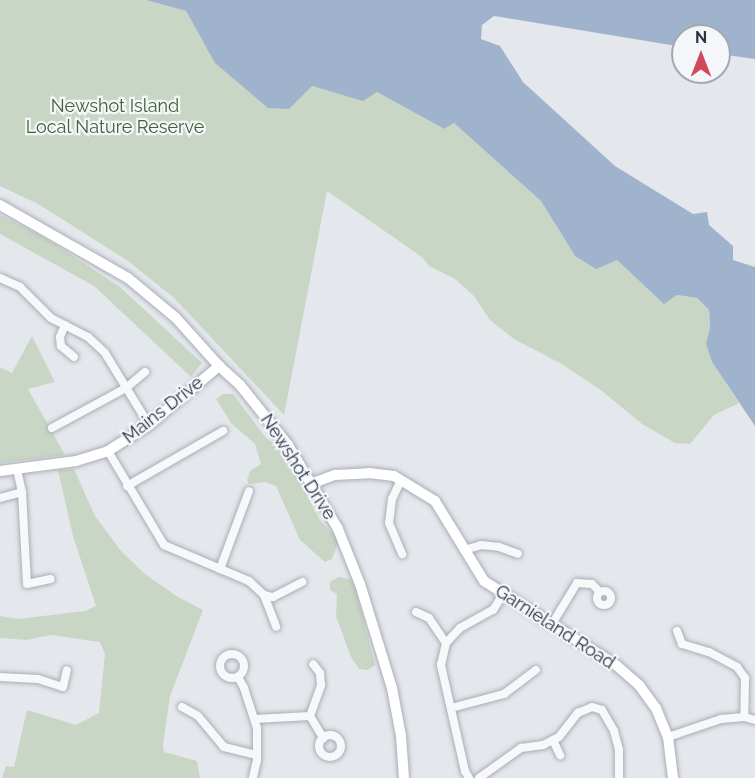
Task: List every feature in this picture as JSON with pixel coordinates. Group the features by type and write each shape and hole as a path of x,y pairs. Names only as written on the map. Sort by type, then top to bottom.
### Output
{"street":[{"name":"Newshot Drive","path":"0,205 128,278 176,318 267,416 338,529 375,627 392,688 401,736 404,778"},
{"path":"0,278 20,287 51,318 88,337 105,353 148,425"},
{"path":"65,325 60,337 61,346 74,357"},
{"name":"Mains Drive","path":"0,471 76,461 108,450 148,425 219,366"},
{"path":"52,428 126,388 145,372"},
{"path":"127,486 222,431"},
{"path":"108,450 127,486 164,545 249,581 264,595 276,627"},
{"path":"17,469 22,492 27,584 50,579"},
{"name":"Garnieland Road","path":"311,484 336,475 369,472 394,476 435,501 484,581 616,665 639,685 656,708 668,736 673,778"},
{"path":"401,480 392,499 389,523 402,554"},
{"path":"219,568 249,491"},
{"path":"0,498 22,492"},
{"path":"464,550 481,545 499,547 518,554"},
{"path":"264,595 273,597 302,582"},
{"path":"552,624 577,583 592,584 600,592"},
{"path":"470,778 465,771 441,665 446,643 459,628 493,610 504,593"},
{"path":"416,612 429,618 446,643"},
{"path":"677,632 681,644 709,652 737,667 745,678 744,717"},
{"path":"310,716 321,685 320,673 313,664"},
{"path":"451,708 504,694 536,669"},
{"path":"0,677 38,679 63,687 67,670"},
{"path":"238,677 257,728 257,755 253,778"},
{"path":"479,778 521,748 543,745 559,737 584,708 592,706 603,710 614,731 619,750 619,778"},
{"path":"182,707 198,716 224,747 257,755"},
{"path":"255,719 310,716"},
{"path":"310,716 323,738"},
{"path":"668,736 721,719 744,717 755,720"},
{"path":"553,740 560,755"}],"green space":[{"name":"Newshot Island Local Nature Reserve","path":"0,0 146,0 186,11 202,40 289,109 311,86 363,100 377,92 443,129 454,123 541,201 575,256 617,260 664,303 677,295 697,298 709,310 710,327 706,344 712,362 739,403 714,415 690,444 675,443 642,424 602,391 560,363 514,339 490,320 474,296 455,279 429,266 422,257 327,191 284,415 174,298 128,261 40,205 0,186"},
{"path":"0,215 45,238 120,287 202,363 191,377 94,286 0,234"},
{"path":"32,336 55,382 28,389 65,455 0,463 0,367 12,373"},
{"path":"223,394 233,394 266,438 282,448 321,522 339,540 332,559 325,562 300,540 276,486 265,482 249,484 247,480 250,471 261,464 255,444 231,423 216,399"},
{"path":"74,469 95,516 121,551 146,575 178,597 203,610 170,696 163,746 164,752 197,761 200,778 2,778 6,766 14,767 27,710 76,725 99,713 105,654 100,642 51,635 27,640 0,638 0,616 18,619 85,611 96,606 73,536 58,470"},
{"path":"339,577 350,579 355,587 375,665 368,670 359,669 351,657 336,616 337,594 330,590 330,582"}],"water":[{"path":"146,0 755,0 755,59 731,56 731,24 671,24 671,45 494,16 482,25 481,39 500,46 523,82 615,166 693,214 707,212 709,225 733,246 733,260 755,267 755,426 712,362 706,344 710,327 709,310 697,298 677,295 664,304 617,260 596,269 575,256 541,201 454,123 444,129 377,92 363,101 312,86 289,109 268,108 215,63 186,11"}]}
